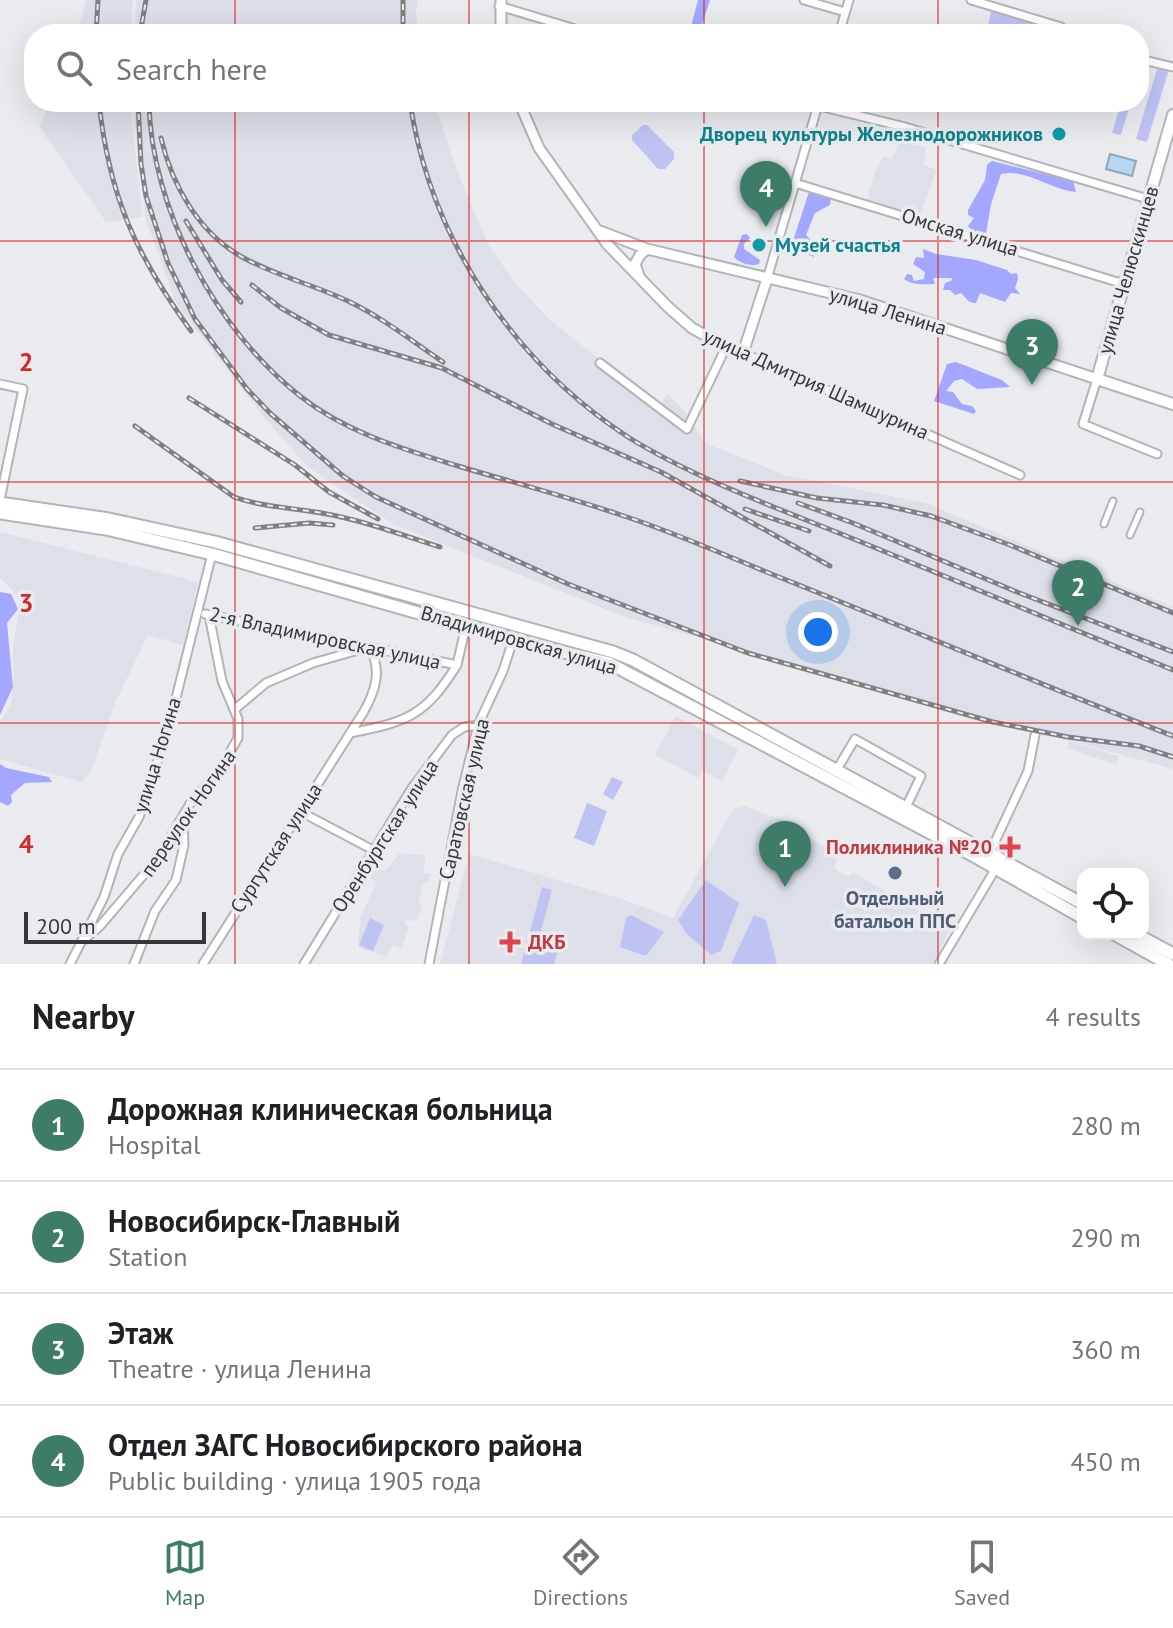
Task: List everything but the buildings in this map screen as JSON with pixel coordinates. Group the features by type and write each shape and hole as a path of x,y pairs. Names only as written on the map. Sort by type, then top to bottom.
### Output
{"main road":[{"name":"улица Челюскинцев","path":"1097,379 1173,115"},
{"name":"улица Ленина","path":"1097,379 1173,404"},
{"name":"Владимировская улица","path":"0,501 109,519 215,542 613,652 1077,901"},
{"name":"Владимировская улица","path":"0,513 106,529 212,554 513,640 609,663 1077,915"},
{"path":"1125,940 1168,964"},
{"path":"1147,940 1173,954"}],"street":[{"path":"804,0 845,12"},
{"path":"842,24 849,0"},
{"path":"971,0 1051,24"},
{"path":"501,24 500,3 562,24"},
{"path":"1149,61 1173,67"},
{"name":"улица Дмитрия Шамшурина","path":"523,112 539,148 607,244 692,328 726,347 1020,475"},
{"path":"743,353 816,112"},
{"path":"848,112 1148,199"},
{"name":"Омская улица","path":"795,183 1124,284"},
{"name":"улица Ленина","path":"600,231 647,249 860,300 1097,379"},
{"path":"639,276 635,264 647,249"},
{"path":"600,363 687,429 726,347"},
{"path":"1097,379 1083,424 1157,454"},
{"path":"0,384 23,389 0,501"},
{"path":"1104,524 1113,501"},
{"path":"1130,535 1140,512"},
{"name":"улица Ногина","path":"70,964 104,897 118,854 139,817 169,726 212,554"},
{"name":"2-я Владимировская улица","path":"199,613 457,665 466,625"},
{"path":"209,615 222,681 234,710 266,683 313,663 369,647"},
{"name":"Саратовская улица","path":"429,964 462,791 478,725 503,671 513,640"},
{"name":"Сургутская улица","path":"203,964 371,698 377,678 375,658 369,647"},
{"path":"350,733 407,719 440,693 457,665"},
{"name":"переулок Ногина","path":"77,946 100,926 141,880 158,858 195,796 218,773 235,745 240,728 234,710"},
{"name":"Оренбургская улица","path":"304,964 412,788 452,735 464,727 478,725"},
{"path":"939,964 993,873 992,848 1028,771 1035,735"},
{"path":"839,766 855,739 921,776 908,803"},
{"path":"301,812 373,850"},
{"path":"134,964 155,911 176,880 184,845 182,818"}],"shaded area":[{"path":"86,0 133,0 132,24 80,24"},
{"path":"136,0 418,0 417,24 135,24"},
{"path":"698,0 710,0 702,24 692,24"},
{"path":"992,9 1032,19 1031,24 988,24"},
{"path":"1158,66 1169,69 1147,142 1136,139 1144,112 1149,112 1149,96"},
{"path":"45,112 131,112 142,217 106,222 39,126"},
{"path":"133,112 437,112 458,173 489,246 516,284 551,321 659,406 668,394 685,412 705,443 785,475 926,503 1173,607 1173,769 625,617 393,524 308,467 264,417 177,305 146,220"},
{"path":"1118,112 1128,112 1121,135 1112,133"},
{"path":"647,125 674,152 674,159 665,169 658,169 632,140 632,135"},
{"path":"900,140 926,148 924,165 936,170 920,216 867,200 883,157 892,159"},
{"path":"1110,154 1136,161 1132,176 1106,169"},
{"path":"992,161 1073,181 1076,192 1019,174 1001,174 991,204 986,234 974,233 968,226 974,218 968,215 968,210 985,180 987,165"},
{"path":"809,192 831,199 830,205 815,213 806,235 817,246 814,257 791,247"},
{"path":"747,234 750,238 744,249 760,260 759,264 746,264 734,257 742,235"},
{"path":"923,249 976,260 1011,274 1017,273 1015,288 1020,294 1011,293 1005,302 980,293 976,303 973,303 961,293 955,295 950,290 943,290 945,283 953,280 951,278 933,278 935,284 919,284 904,279 907,274 912,275 914,281 924,279 925,272 913,264 916,257 924,258"},
{"path":"956,362 1002,380 1010,387 977,389 962,379 954,381 946,391 953,392 962,404 972,406 976,411 974,414 934,401 947,364"},
{"path":"0,532 198,582 183,645 148,635 115,703 90,774 81,782 0,759 0,723 11,703 13,647 21,599 0,578"},
{"path":"0,592 11,594 18,609 7,623 13,687 0,715"},
{"path":"676,716 738,750 722,781 702,770 698,778 655,755"},
{"path":"1069,741 1119,756 1116,765 1067,748"},
{"path":"0,764 49,777 52,782 25,783 11,795 12,802 8,806 0,802"},
{"path":"612,777 623,782 613,800 603,794"},
{"path":"587,803 607,811 594,846 574,838"},
{"path":"745,806 790,823 836,855 835,869 848,877 853,872 950,929 932,964 440,964 469,854 619,898 673,918 733,809"},
{"path":"400,853 425,855 424,873 431,874 428,883 423,883 418,904 422,905 417,921 406,920 405,925 409,926 402,948 393,945 386,957 358,947 360,919 376,882 366,874 371,865 385,871"},
{"path":"706,880 739,903 721,951 711,955 687,934 678,920"},
{"path":"542,887 552,890 541,931 547,934 545,941 559,947 554,964 521,964"},
{"path":"631,915 664,932 646,956 620,947 626,918"},
{"path":"754,915 766,920 777,964 731,964"},
{"path":"370,918 384,925 373,951 359,945"}],"railway":[{"path":"97,24 98,0"},
{"path":"142,24 146,0"},
{"path":"403,0 403,24"},
{"path":"100,112 110,167 128,224 155,277 191,331"},
{"path":"138,112 146,196 168,263 195,319 247,389 270,413 343,476 376,497 568,584 748,653 993,722 1068,737 1139,746 1173,757"},
{"path":"150,112 162,184 194,264 241,337 269,369 318,409 356,430 396,446 657,528 1173,736"},
{"path":"412,112 420,152 436,201 457,248 483,292 514,334 548,372 586,407 655,453 715,482 1173,670"},
{"path":"161,138 172,173 189,206 226,247 255,264 362,308 443,362"},
{"path":"186,221 222,280 241,302"},
{"path":"252,285 281,308 329,335 442,368 552,424 661,472 830,566"},
{"path":"189,398 295,465 329,492 378,519"},
{"path":"135,426 234,497 346,518 440,547"},
{"path":"740,481 817,498 883,505 931,516 1010,545 1173,613"},
{"path":"798,503 1173,652"},
{"path":"745,509 809,531"},
{"path":"255,528 309,523 333,525"}],"place":[{"name":"Дворец культуры Железнодорожников","path":"1059,134"},
{"name":"Отдел ЗАГС Новосибирского района","path":"766,227"},
{"name":"Музей счастья","path":"759,245"},
{"name":"Этаж","path":"1032,385"},
{"name":"Новосибирск-Главный","path":"1078,626"},
{"name":"Поликлиника №20","path":"1010,847"},
{"name":"Отдельный батальон ППС","path":"895,873"},
{"name":"Дорожная клиническая больница","path":"785,887"},
{"name":"ДКБ","path":"510,942"}]}
